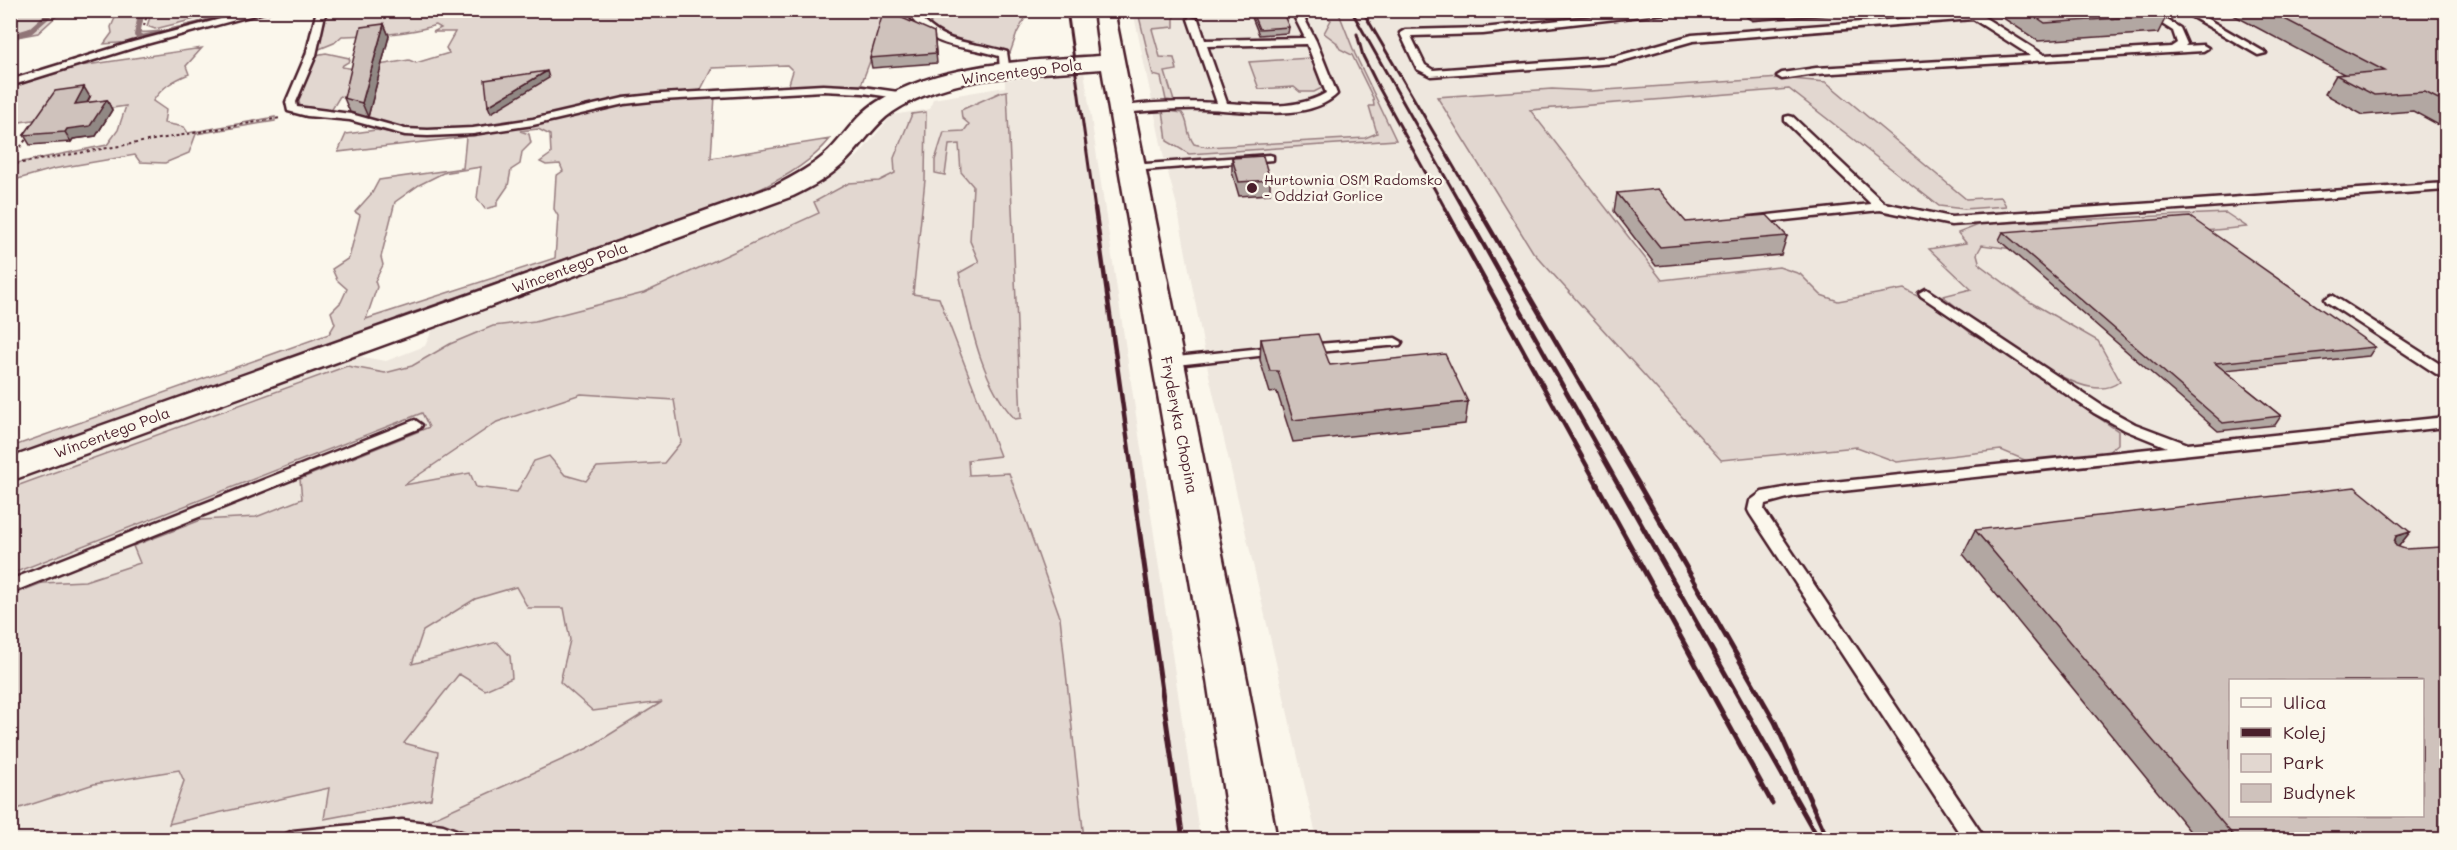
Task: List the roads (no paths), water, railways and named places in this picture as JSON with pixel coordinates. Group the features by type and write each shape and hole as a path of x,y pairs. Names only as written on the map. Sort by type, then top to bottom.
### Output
{"street":[{"name":"Fryderyka Chopina","path":"1104,10 1227,680 1254,840"},
{"name":"Wincentego Pola","path":"10,470 784,191 831,162 870,118 905,96 952,81 1005,72 1112,62"}],"lane":[{"path":"10,83 127,47 268,10"},
{"path":"322,10 311,55 291,102 292,109 308,113 351,117 405,132 428,134 473,131 533,122 624,101 661,96 823,88 863,90 905,96"},
{"path":"909,10 928,33 948,41 991,49 1004,54 1005,72"},
{"path":"1122,110 1223,106 1253,110 1313,105 1332,93 1311,41 1295,10"},
{"path":"1430,10 1470,10"},
{"path":"1690,10 1484,31 1406,33 1421,67 1431,73 1615,60 1692,38 1971,13 2042,58"},
{"path":"1750,13 1835,10"},
{"path":"2144,10 2177,30 2182,44 2173,50"},
{"path":"2184,10 2261,52"},
{"path":"1750,13 1771,31"},
{"path":"1193,20 1223,106"},
{"path":"1202,43 1311,41"},
{"path":"1782,76 1816,71 2203,48"},
{"path":"1789,119 1880,206"},
{"path":"1132,168 1269,158"},
{"path":"1738,222 1880,206 1951,221 2446,187"},
{"path":"1926,293 2099,410 2164,441 2191,449"},
{"path":"2332,299 2446,374"},
{"path":"1167,362 1232,354 1395,342"},
{"path":"1976,840 1756,510 1758,501 1768,496 1795,491 2446,422"},
{"path":"10,587 415,425"},
{"path":"293,840 428,829 450,834 460,840"}],"waterway":[{"path":"10,37 30,31 54,10"},
{"path":"142,10 137,35 142,38 179,30"},
{"path":"191,27 242,10"}],"railway":[{"path":"1067,10 1095,210"},
{"path":"1351,10 1464,210"},
{"path":"1362,10 1479,210"},
{"path":"1357,34 1363,56 1378,86 1446,210"},
{"path":"1095,208 1134,486"},
{"path":"1445,208 1598,486"},
{"path":"1463,208 1619,486"},
{"path":"1478,208 1640,486"},
{"path":"1133,485 1183,840"},
{"path":"1597,485 1772,803"},
{"path":"1619,485 1819,840"},
{"path":"1639,485 1775,722 1828,840"}],"place":[{"name":"Hurtownia OSM Radomsko - Oddział Gorlice","path":"1252,188"}]}
